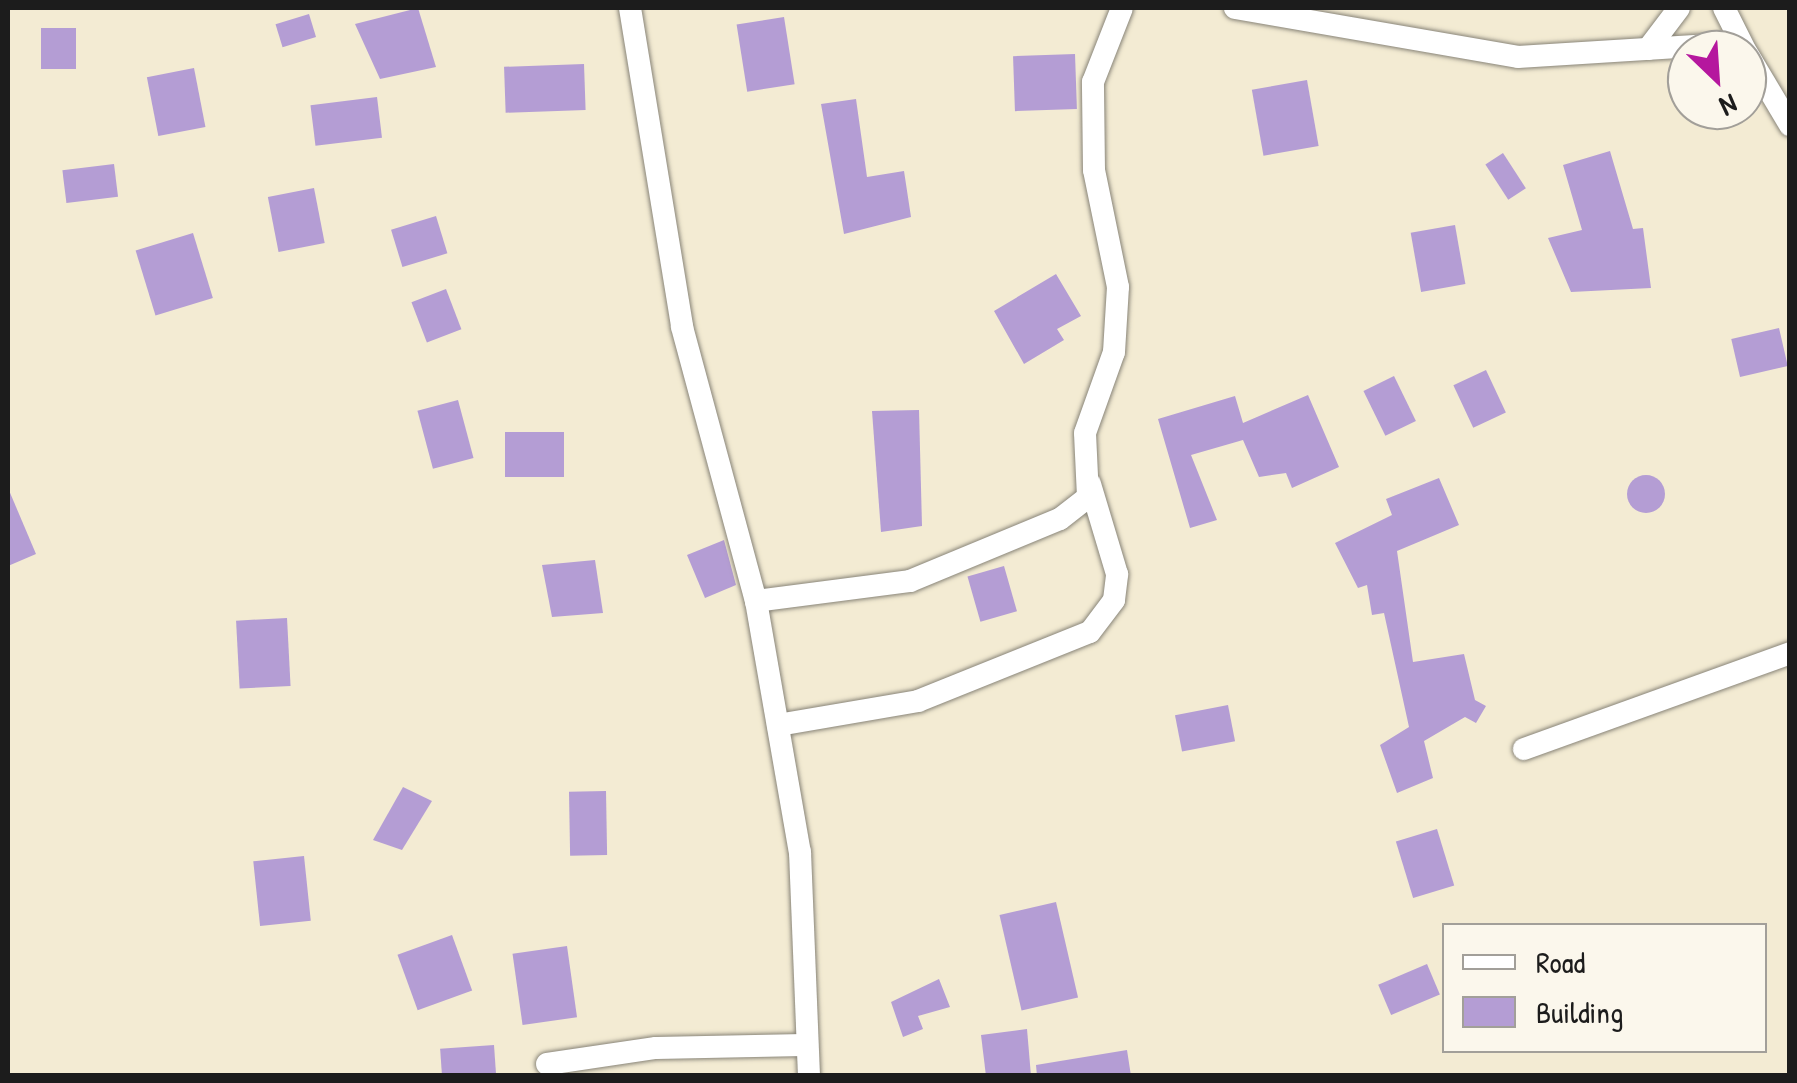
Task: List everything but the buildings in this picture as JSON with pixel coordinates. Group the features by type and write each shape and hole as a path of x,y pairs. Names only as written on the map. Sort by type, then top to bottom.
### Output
{"street":[{"path":"630,8 682,328 756,601 800,852 804,1044 809,1076"},
{"path":"778,724 918,701 1090,632 1114,600 1117,574 1090,484 1085,433 1114,352 1118,287 1094,170 1093,82 1122,8"},
{"path":"1235,8 1518,57 1667,49"},
{"path":"1648,49 1679,8"},
{"path":"1767,87 1790,125"},
{"path":"756,601 910,581 1060,519 1088,497 1090,484"},
{"path":"1524,748 1790,653"},
{"path":"548,1064 656,1048 804,1044"}]}
